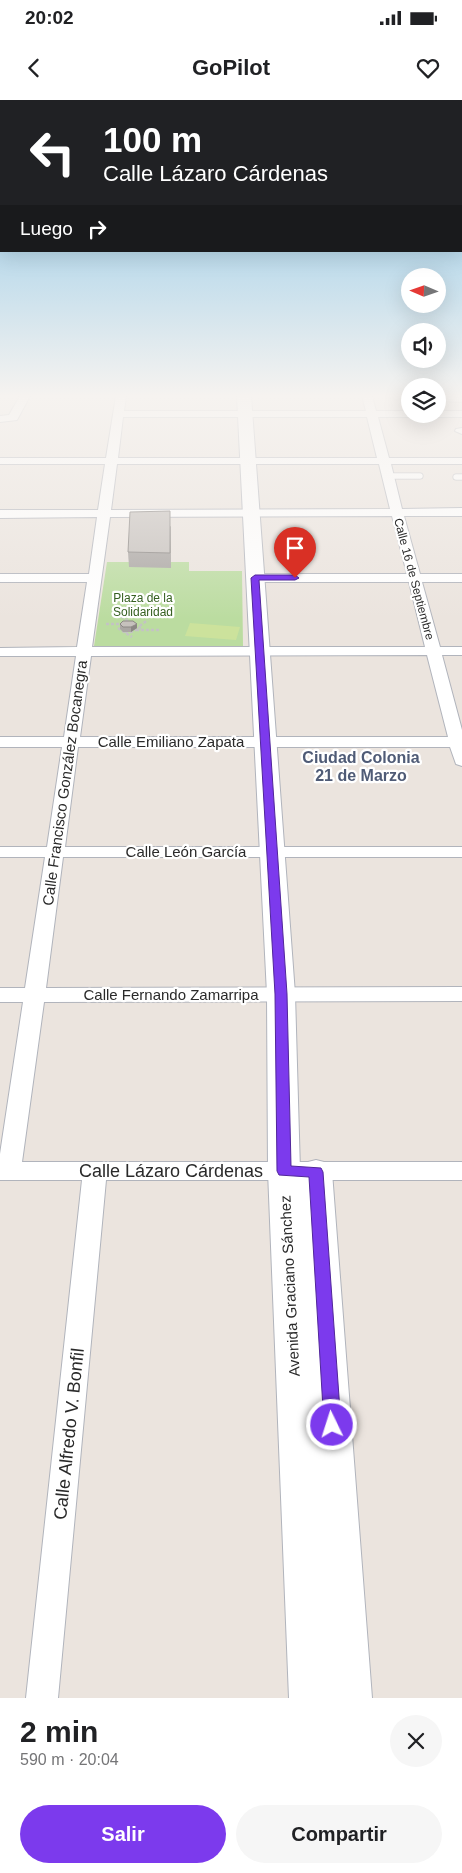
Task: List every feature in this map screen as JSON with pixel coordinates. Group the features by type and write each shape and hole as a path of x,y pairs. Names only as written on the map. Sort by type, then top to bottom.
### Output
{"street":[{"name":"Calle Francisco González Bocanegra","path":"4,1171 34,995 110,471"},
{"name":"Avenida Graciano Sánchez","path":"249,471 281,994 300,1172 350,1698"},
{"name":"Calle 16 de Septiembre","path":"386,471 413,578 460,742 462,762"},
{"path":"0,514 462,512"},
{"path":"0,578 95,578"},
{"path":"255,578 462,578"},
{"path":"0,652 462,651"},
{"name":"Calle Emiliano Zapata","path":"0,742 460,742"},
{"name":"Calle León García","path":"0,852 462,852"},
{"name":"Calle Fernando Zamarripa","path":"0,995 462,994"},
{"name":"Calle Alfredo V. Bonfil","path":"42,1698 95,1170"},
{"name":"Calle Lázaro Cárdenas","path":"4,1171 300,1172 462,1170"},
{"name":"Avenida Graciano Sánchez","path":"300,1172 311,1698"}],"lane":[{"path":"387,476 420,476"}],"path":[{"path":"113,611 137,629"},
{"path":"137,629 148,620"},
{"path":"106,624 134,625"},
{"path":"118,628 132,637"},
{"path":"125,632 137,629 158,630"}],"green space":[{"name":"Plaza de la Solidaridad","path":"107,562 189,562 189,571 242,571 243,646 94,646"},
{"path":"190,623 240,627 236,640 185,636"}],"building":[{"path":"170,511 170,553 128,552 130,512"},
{"path":"123,621 133,621 137,624 131,627 123,627 120,624"}],"district":[{"name":"Ciudad Colonia 21 de Marzo","path":"361,766"}],"route":[{"path":"295,578 255,578 281,994 284,1171 316,1172 332,1425"}]}
